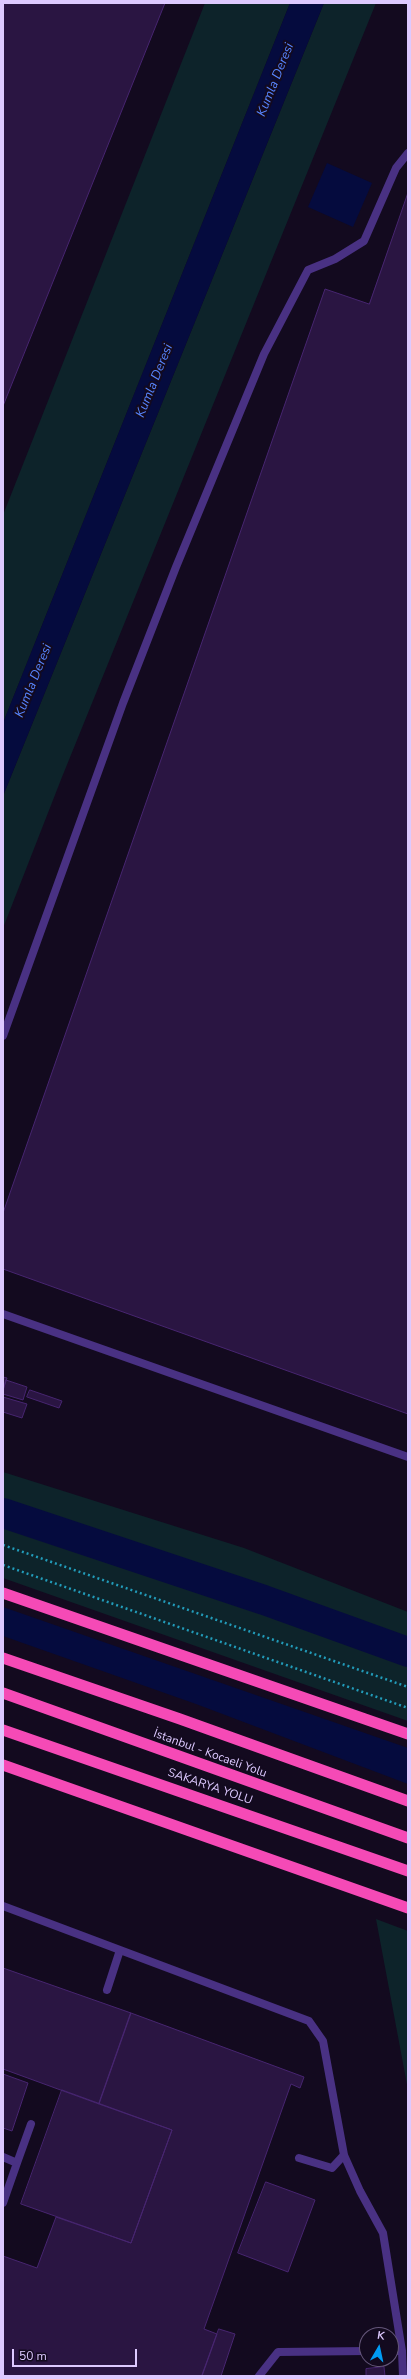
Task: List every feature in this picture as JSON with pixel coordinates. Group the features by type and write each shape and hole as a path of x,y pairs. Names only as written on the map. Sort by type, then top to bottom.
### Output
{"highway":[{"path":"3,1593 408,1734"},
{"path":"3,1659 180,1719 408,1800"},
{"name":"İstanbul - Kocaeli Yolu","path":"3,1693 408,1838"},
{"name":"SAKARYA YOLU","path":"3,1730 408,1871"},
{"path":"3,1766 408,1908"}],"lane":[{"path":"3,1036 123,703 176,567 264,354 308,270 335,259 364,241 396,168 408,153"},
{"path":"3,1314 408,1457"},
{"path":"3,1906 309,2021 323,2041 344,2155 360,2191 383,2233 402,2351 403,2376"},
{"path":"107,1990 120,1950"},
{"path":"3,2203 31,2124"},
{"path":"299,2158 332,2168 344,2155"},
{"path":"3,2157 17,2163"},
{"path":"259,2376 278,2352 359,2351"}],"path":[{"path":"3,1545 408,1687"},
{"path":"3,1565 408,1708"}],"shaded area":[{"path":"205,3 290,3 3,723 3,515"},
{"path":"324,3 376,3 62,777 3,928 3,796"},
{"path":"3,1472 244,1548 408,1612 408,1721 3,1578"},
{"path":"376,1919 408,1931 408,2090"}],"water":[{"name":"Kumla Deresi","path":"290,3 324,3 3,796 3,723"},
{"path":"327,163 372,183 353,227 308,207"},
{"path":"3,1607 408,1748 408,1784 196,1704 3,1636"}],"building":[{"path":"3,3 165,3 3,406"},
{"path":"408,193 408,1414 3,1269 3,1213 325,289 369,304"},
{"path":"3,1377 7,1378 3,1390"},
{"path":"6,1380 27,1387 23,1400 3,1394"},
{"path":"30,1390 62,1401 59,1408 27,1397"},
{"path":"3,1397 27,1404 22,1418 3,1412"},
{"path":"3,1968 131,2013 99,2104 3,2069"},
{"path":"131,2013 304,2077 300,2088 291,2084 204,2329 217,2334 202,2376 3,2376 3,2256 37,2268 56,2217 131,2243 172,2130 99,2104"},
{"path":"3,2074 28,2083 12,2131 3,2128"},
{"path":"62,2090 172,2130 131,2243 21,2204"},
{"path":"266,2182 315,2200 288,2272 238,2253"},
{"path":"219,2329 235,2334 221,2376 202,2376"},
{"path":"384,2367 385,2376 366,2376 366,2369"}],"waterway":[{"path":"3,1513 264,1600 408,1652"}]}
